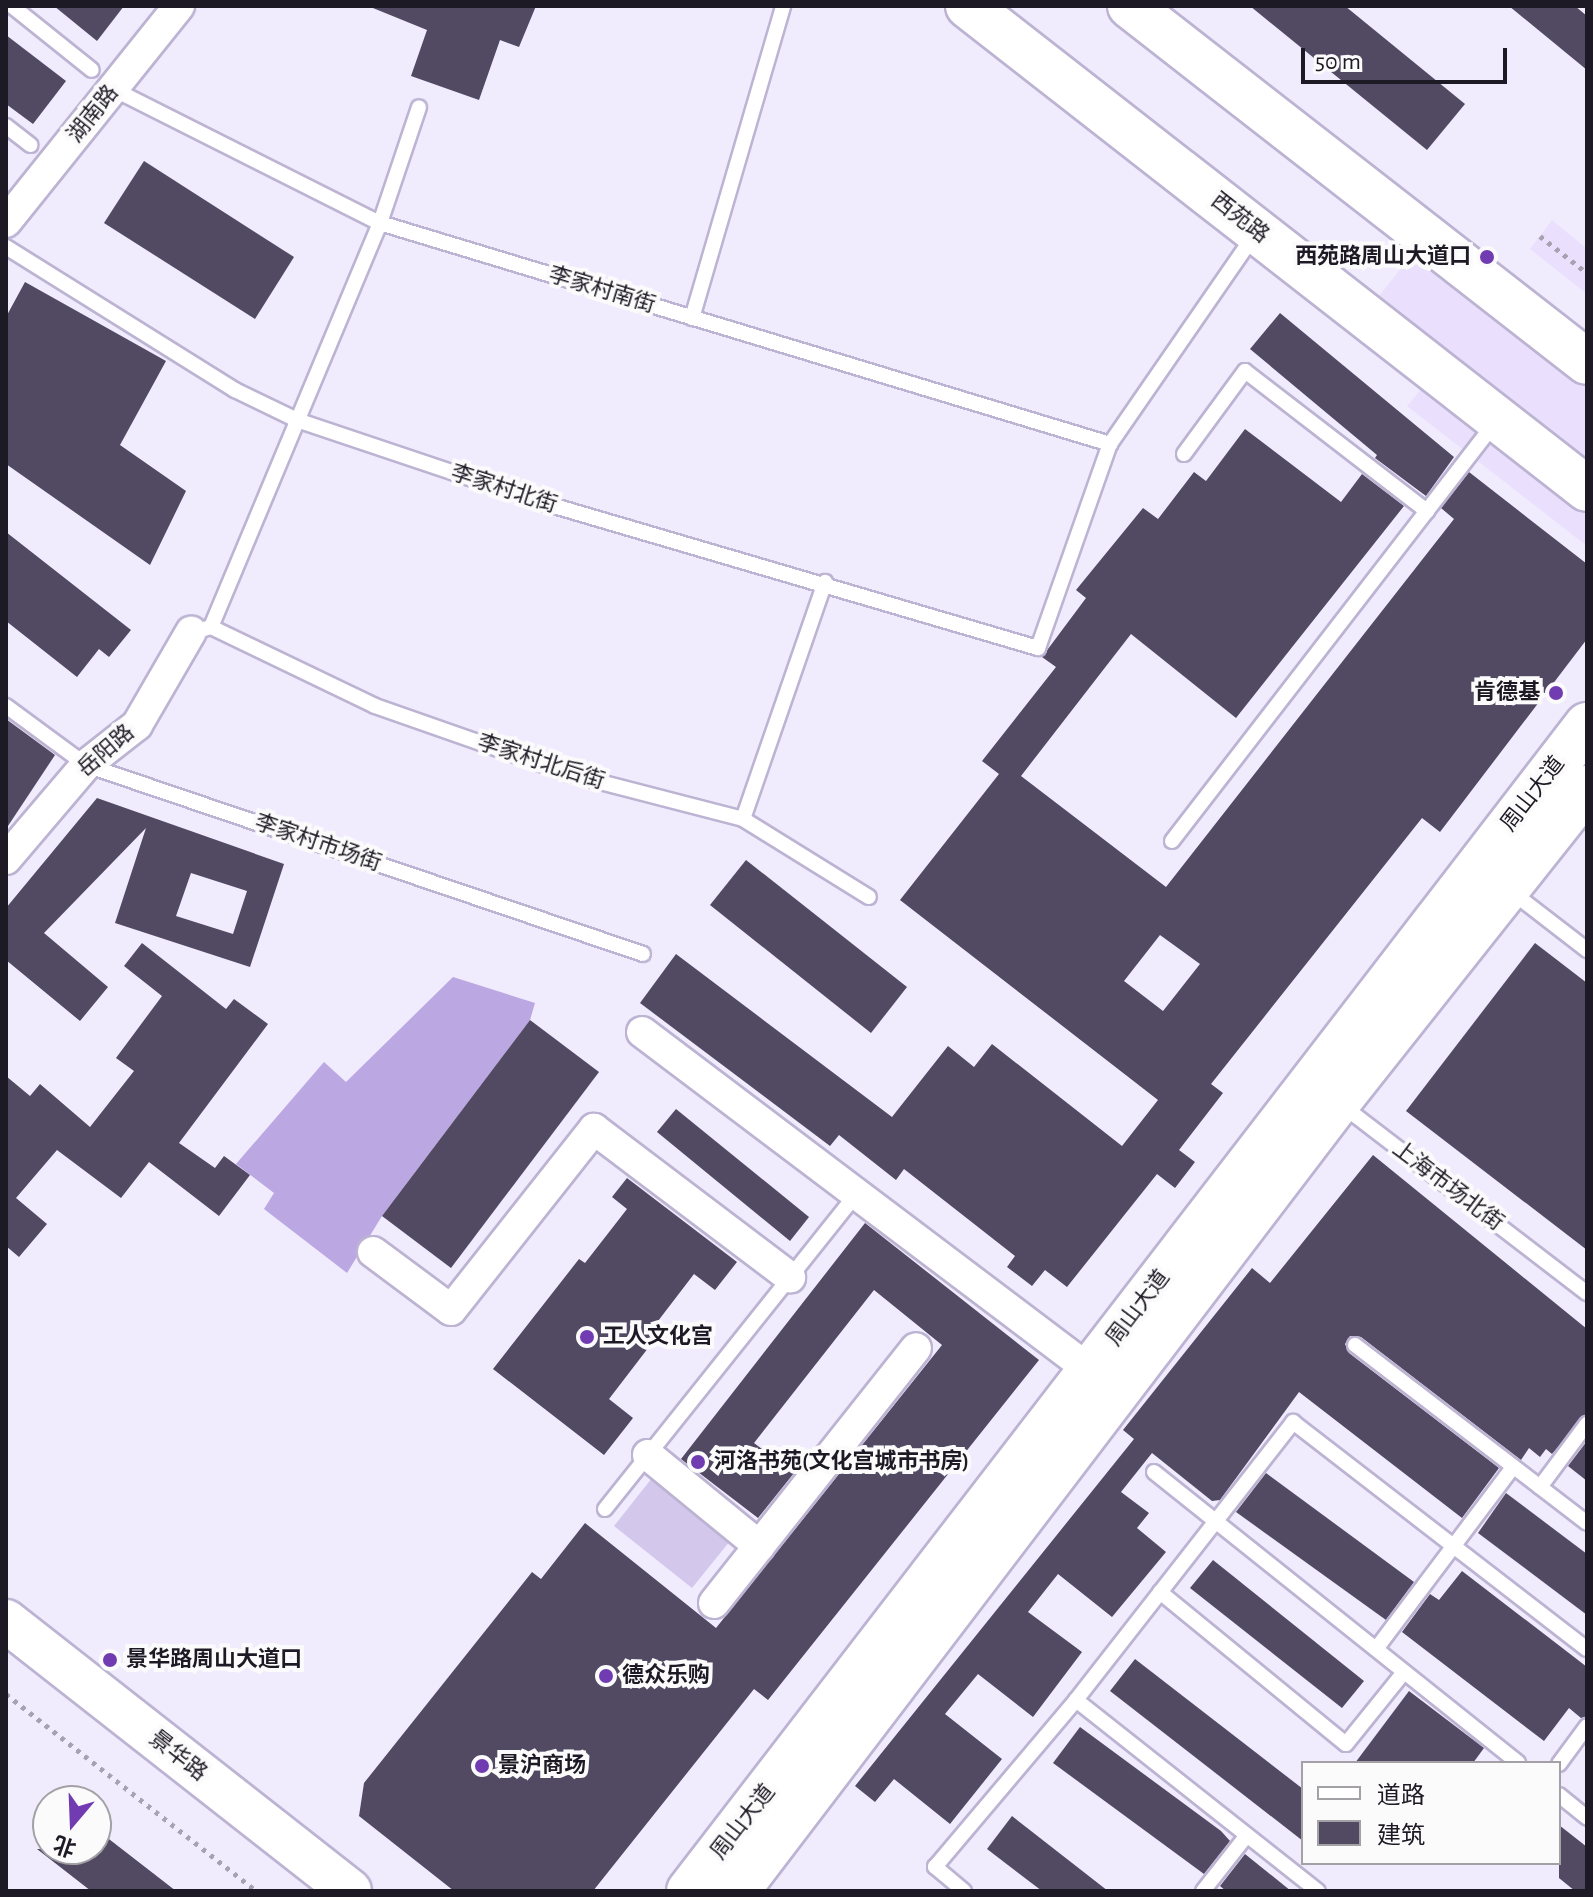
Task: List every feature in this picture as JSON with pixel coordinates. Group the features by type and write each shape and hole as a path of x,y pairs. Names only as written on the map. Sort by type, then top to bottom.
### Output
{"main road":[{"name":"西苑路","path":"968,6 1587,489"},
{"path":"1130,6 1587,362"},
{"name":"周山大道","path":"737,1891 1324,1091 1492,876 1587,725"},
{"name":"周山大道","path":"1492,876 1587,788"},
{"name":"周山大道","path":"689,1891 1091,1371 1324,1091"},
{"name":"景华路","path":"6,1621 350,1891"},
{"name":"景华路","path":"6,1655 304,1891"}],"street":[{"name":"湖南路","path":"6,222 102,79 179,6"},
{"name":"岳阳路","path":"6,859 86,765 137,725 201,630"},
{"path":"642,1032 1091,1371"},
{"path":"373,1252 451,1310 594,1129 790,1277"},
{"path":"714,1603 916,1348"},
{"path":"648,1455 759,1546"}],"lane":[{"name":"李家村南街","path":"12,6 102,79 380,223 1110,444"},
{"path":"692,318 783,6"},
{"path":"201,630 297,420 380,223 419,107"},
{"path":"6,126 30,145"},
{"path":"1110,444 1257,231"},
{"name":"李家村北街","path":"6,247 235,390 297,420 544,503 825,582 1038,648 1110,444"},
{"path":"1184,454 1245,371 1427,511"},
{"path":"1172,841 1499,418"},
{"path":"743,819 825,582"},
{"name":"李家村北后街","path":"201,630 375,706 569,774 743,819 869,897"},
{"name":"李家村市场街","path":"6,706 86,765 643,954"},
{"path":"1492,876 1587,950"},
{"name":"上海市场北街","path":"1324,1091 1587,1293"},
{"path":"605,1509 857,1193"},
{"path":"1355,1345 1587,1523"},
{"path":"964,1891 935,1867 1076,1700 1293,1422 1587,1649"},
{"path":"1540,1487 1587,1424"},
{"path":"1376,1649 1513,1467"},
{"path":"1154,1472 1515,1761"},
{"path":"1160,1592 1346,1744 1404,1672"},
{"path":"1076,1700 1318,1891"},
{"path":"1561,1761 1587,1726"},
{"path":"1561,1797 1587,1818"},
{"path":"1203,1891 1247,1835"}],"path":[{"path":"1540,236 1587,273"},
{"path":"6,1694 256,1891"}],"shaded area":[{"path":"1552,220 1587,249 1587,294 1530,249"},
{"path":"1420,245 1587,377 1587,486 1366,312"},
{"path":"1429,380 1587,503 1587,546 1407,406"},
{"path":"453,977 535,1003 530,1020 382,1216 347,1273 264,1209 274,1193 236,1164 324,1062 346,1082"},
{"path":"652,1478 730,1541 692,1588 614,1526"}],"building":[{"path":"54,6 124,6 97,41"},
{"path":"368,6 536,6 519,47 500,40 479,100 411,76 427,30"},
{"path":"1250,6 1345,6 1465,104 1427,150"},
{"path":"1509,6 1575,6 1587,16 1587,70"},
{"path":"6,35 66,81 33,124 6,104"},
{"path":"144,161 294,257 255,319 104,223"},
{"path":"25,282 166,361 120,445 186,491 150,565 6,464 6,317"},
{"path":"1280,313 1454,457 1426,496 1375,458 1377,455 1250,349"},
{"path":"1245,429 1341,502 1362,474 1404,506 1236,718 1131,634 1021,776 1166,887 1454,519 1441,508 1469,472 1587,564 1587,639 1440,832 1422,818 1211,1084 1223,1093 1179,1150 1195,1162 1175,1188 1157,1174 1067,1287 1045,1270 1032,1286 1007,1267 1015,1256 904,1169 896,1180 839,1135 830,1146 640,1003 676,954 892,1117 948,1046 974,1067 992,1044 1122,1146 1158,1100 900,900 999,774 982,761 1056,667 1042,657 1086,598 1076,590 1143,508 1158,519 1194,472 1206,481","holes":["1160,935 1200,964 1163,1011 1124,981"]},
{"path":"6,532 131,630 109,657 99,649 77,677 6,621"},
{"path":"6,719 55,755 6,829"},
{"path":"97,798 284,864 250,967 115,923 146,828 44,933 108,987 80,1021 6,960 6,908","holes":["191,873 247,891 233,934 176,916"]},
{"path":"746,860 907,987 871,1033 710,905"},
{"path":"142,943 226,1009 234,999 268,1024 179,1143 215,1168 224,1156 250,1175 219,1216 149,1162 121,1198 57,1150 16,1198 47,1224 19,1257 6,1246 6,1076 30,1096 40,1084 90,1127 134,1071 116,1058 162,996 124,966"},
{"path":"1535,943 1587,983 1587,1250 1406,1111"},
{"path":"530,1020 599,1072 451,1268 382,1216"},
{"path":"676,1109 809,1217 790,1241 657,1132"},
{"path":"1373,1155 1587,1329 1587,1414 1552,1454 1546,1449 1540,1457 1529,1448 1521,1460 1361,1337 1350,1336 1345,1344 1349,1353 1499,1468 1462,1518 1299,1392 1220,1500 1212,1501 1152,1453 1121,1492 1149,1513 1137,1528 1166,1552 1112,1617 1058,1574 1028,1612 1082,1652 1033,1717 978,1674 945,1714 1002,1759 950,1824 894,1779 875,1802 855,1786 1134,1439 1123,1430 1252,1268 1270,1283"},
{"path":"627,1178 737,1262 715,1290 694,1274 658,1321 665,1326 609,1399 633,1418 604,1455 493,1369 579,1259 585,1263 627,1209 612,1197"},
{"path":"865,1223 1039,1360 768,1700 754,1689 593,1891 454,1891 359,1816 364,1783 532,1572 541,1579 585,1523 716,1628 942,1345 874,1290 754,1443 794,1473 758,1518 681,1459"},
{"path":"1587,1441 1587,1481 1568,1466"},
{"path":"1266,1473 1414,1582 1386,1620 1236,1512"},
{"path":"1506,1493 1587,1554 1587,1615 1478,1533"},
{"path":"1213,1560 1364,1681 1342,1708 1190,1588"},
{"path":"1462,1571 1587,1667 1587,1716 1581,1718 1569,1708 1544,1741 1402,1632 1430,1594 1439,1600"},
{"path":"1135,1659 1301,1787 1301,1839 1110,1691"},
{"path":"1409,1691 1484,1748 1474,1761 1356,1761"},
{"path":"1080,1727 1221,1831 1230,1841 1204,1874 1053,1763"},
{"path":"1012,1816 1108,1891 1042,1891 987,1849"},
{"path":"1561,1827 1587,1847 1587,1891 1575,1891 1559,1878"},
{"path":"112,1841 176,1891 91,1891 58,1865 112,1865"},
{"path":"1245,1854 1291,1891 1226,1891 1220,1886"}],"place":[{"name":"西苑路周山大道口","path":"1487,257"},
{"name":"肯德基","path":"1556,693"},
{"name":"工人文化宫","path":"587,1337"},
{"name":"河洛书苑(文化宫城市书房)","path":"698,1462"},
{"name":"景华路周山大道口","path":"110,1660"},
{"name":"德众乐购","path":"606,1676"},
{"name":"景沪商场","path":"482,1766"}]}
